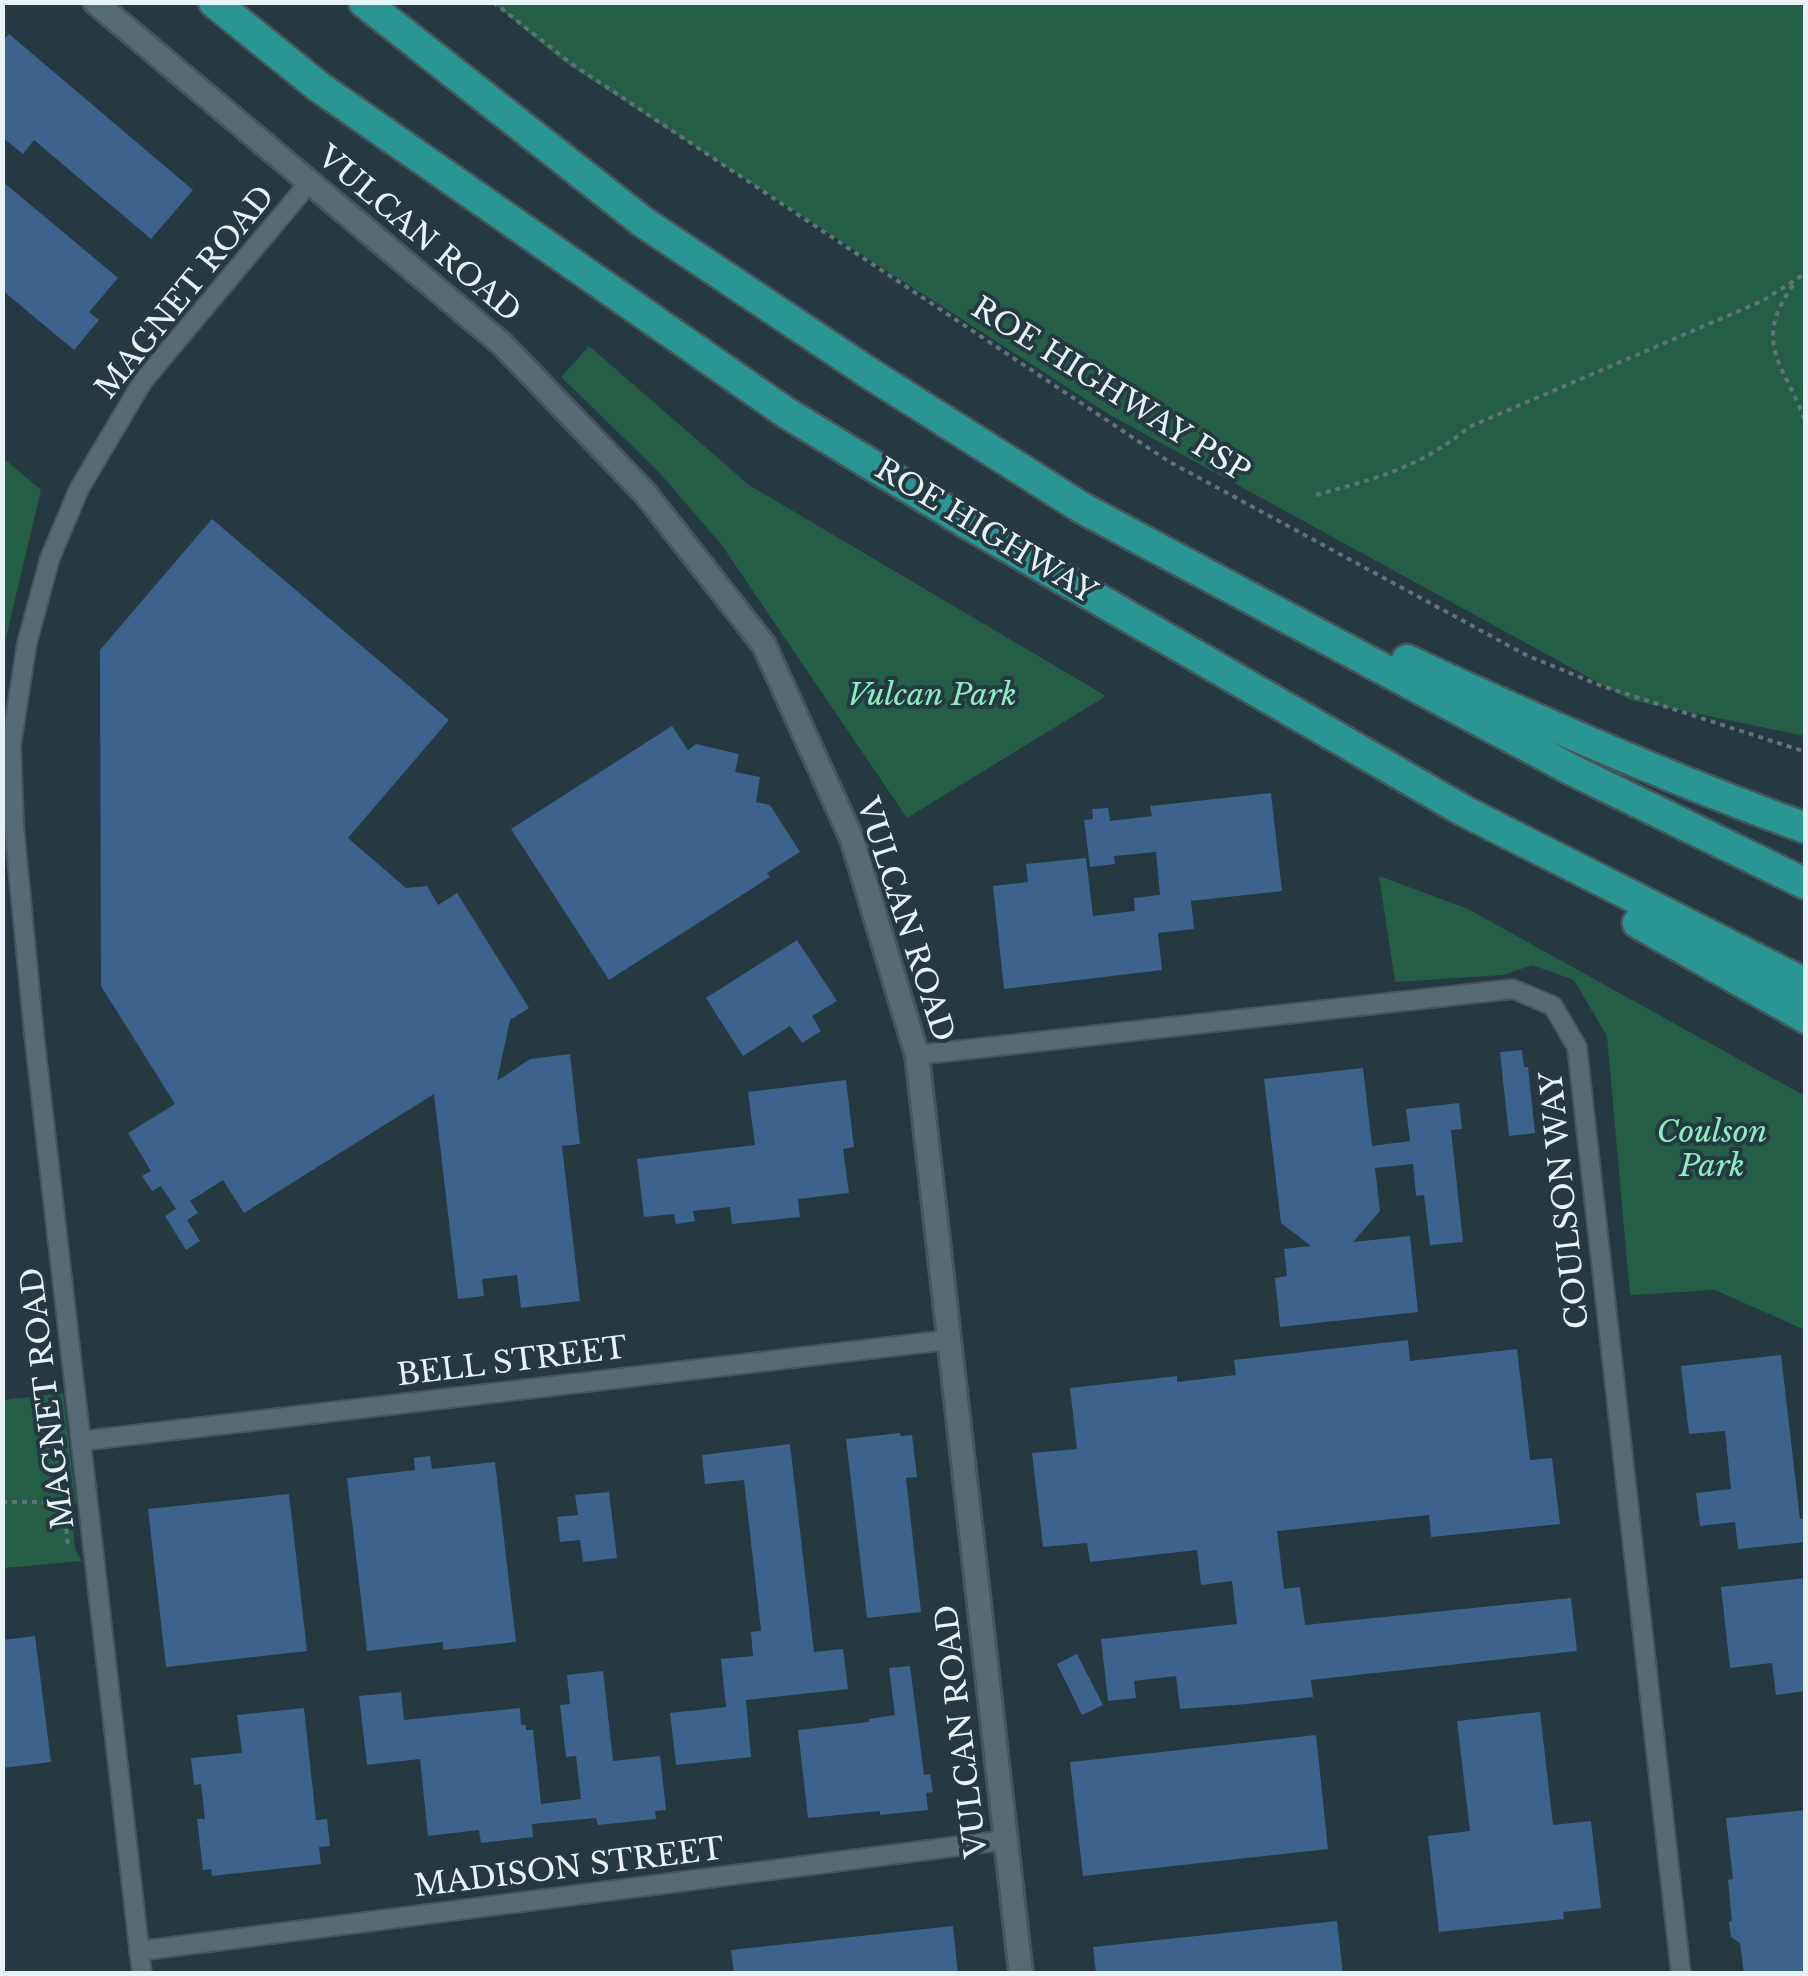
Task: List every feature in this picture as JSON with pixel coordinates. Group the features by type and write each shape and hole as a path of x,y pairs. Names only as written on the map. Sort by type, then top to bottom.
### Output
{"highway":[{"name":"ROE HIGHWAY","path":"214,2 319,86 784,412 1464,812 1806,984"},
{"path":"364,2 643,222 902,395 1082,508 1572,770 1806,884"},
{"path":"1082,508 1504,706 1718,797 1806,828"},
{"path":"1464,812 1627,917 1806,1018"}],"street":[{"name":"VULCAN ROAD","path":"94,2 502,344 644,492 764,645 852,839 917,1055 1021,1974"},
{"name":"MAGNET ROAD","path":"142,1974 34,1034 14,826 11,746 18,686 50,558 79,490 143,381 309,184"},
{"name":"COULSON WAY","path":"917,1055 1514,989 1553,1006 1577,1047 1681,1974"},
{"name":"BELL STREET","path":"81,1441 948,1340"},
{"name":"MADISON STREET","path":"139,1952 1006,1840"}],"path":[{"name":"ROE HIGHWAY PSP","path":"493,2 572,64 1168,461 1526,655 1599,685 1806,752"},
{"path":"1316,494 1385,476 1440,451 1469,427 1762,301 1806,273"},
{"path":"1796,281 1780,302 1772,329 1776,362 1795,392 1806,424"},
{"path":"2,1449 2,1465"},
{"path":"2,1502 42,1502 64,1509 89,1506"},
{"path":"64,1509 68,1545"}],"green space":[{"path":"493,3 1805,3 1805,736 1630,700 1110,415 564,62"},
{"name":"Vulcan Park","path":"589,346 749,485 1106,696 907,818 721,544 657,470 561,377"},
{"path":"3,458 41,490 3,650"},
{"name":"Coulson Park","path":"1379,876 1468,909 1805,1096 1805,1330 1715,1290 1630,1295 1607,1036 1574,980 1532,965 1503,975 1395,982"},
{"path":"63,1393 76,1502 71,1509 75,1549 82,1561 3,1568 3,1400"}],"building":[{"path":"9,34 193,190 151,239 34,140 23,154 2,137 2,41"},
{"path":"2,181 118,278 89,312 99,320 74,350 2,290"},
{"path":"212,519 449,720 348,838 406,888 427,886 438,905 457,893 529,1008 510,1020 497,1081 530,1059 570,1054 580,1144 562,1146 580,1301 521,1308 517,1275 482,1279 484,1296 458,1299 434,1094 244,1213 223,1180 190,1201 198,1213 187,1220 200,1241 186,1250 165,1216 176,1209 161,1186 152,1191 142,1176 151,1171 128,1133 175,1104 101,986 100,650"},
{"path":"672,726 688,750 696,744 739,754 735,772 760,777 756,802 770,805 800,852 767,873 770,877 609,980 511,829"},
{"path":"1271,793 1282,891 1191,901 1194,929 1158,933 1162,970 1004,989 993,886 1028,882 1026,864 1086,858 1093,916 1135,911 1134,898 1160,895 1156,852 1114,856 1115,864 1090,867 1084,820 1093,819 1092,809 1108,808 1110,821 1152,816 1150,806"},
{"path":"797,940 837,1001 812,1016 821,1031 802,1043 790,1026 743,1056 706,998"},
{"path":"1522,1050 1524,1067 1528,1067 1535,1133 1509,1136 1500,1052"},
{"path":"1363,1068 1372,1146 1410,1141 1406,1109 1459,1103 1462,1129 1451,1130 1463,1242 1430,1245 1424,1195 1416,1196 1413,1164 1375,1168 1380,1211 1353,1242 1410,1236 1418,1312 1280,1327 1275,1278 1287,1276 1284,1249 1311,1246 1281,1223 1264,1079"},
{"path":"846,1080 854,1147 843,1149 849,1193 798,1199 800,1217 732,1224 730,1207 693,1211 695,1221 676,1224 674,1214 644,1217 637,1159 755,1145 748,1092"},
{"path":"1408,1340 1410,1361 1517,1349 1530,1460 1552,1458 1560,1524 1431,1537 1429,1515 1277,1531 1284,1589 1300,1587 1305,1625 1571,1598 1577,1651 1311,1680 1313,1697 1180,1709 1176,1676 1134,1681 1136,1698 1108,1701 1101,1639 1237,1624 1232,1581 1201,1585 1197,1550 1090,1562 1087,1543 1043,1547 1032,1453 1077,1449 1070,1388 1177,1376 1177,1382 1236,1375 1234,1360"},
{"path":"1781,1355 1800,1519 1806,1518 1806,1542 1738,1549 1735,1522 1700,1526 1696,1493 1731,1489 1725,1431 1689,1434 1681,1366"},
{"path":"912,1435 917,1477 906,1478 921,1612 867,1618 846,1439"},
{"path":"790,1444 814,1652 843,1649 848,1689 746,1700 751,1757 676,1765 670,1713 726,1707 721,1659 753,1656 751,1632 761,1631 744,1480 705,1484 702,1455"},
{"path":"430,1456 432,1469 495,1462 516,1642 443,1650 443,1642 367,1651 347,1478 415,1470 414,1458"},
{"path":"609,1492 617,1558 583,1562 580,1540 560,1542 557,1517 578,1515 575,1495"},
{"path":"289,1494 307,1651 166,1667 148,1509"},
{"path":"1806,1578 1806,1691 1776,1695 1772,1663 1730,1668 1721,1587"},
{"path":"35,1636 51,1762 2,1768 2,1640"},
{"path":"1077,1654 1103,1705 1082,1715 1057,1664"},
{"path":"910,1666 924,1775 930,1774 933,1792 926,1793 928,1810 808,1818 798,1730 895,1715 889,1668"},
{"path":"603,1671 613,1761 660,1756 666,1810 655,1811 656,1819 598,1825 596,1818 532,1824 533,1837 481,1843 479,1830 428,1836 420,1759 367,1765 359,1696 401,1692 404,1720 520,1708 521,1725 533,1730 541,1804 581,1799 576,1756 566,1757 560,1705 570,1704 567,1675"},
{"path":"304,1708 316,1820 327,1819 330,1846 319,1847 321,1864 212,1876 211,1869 203,1870 197,1819 205,1819 201,1784 194,1785 191,1758 242,1753 237,1715"},
{"path":"1540,1712 1553,1825 1591,1821 1601,1908 1563,1912 1564,1919 1439,1932 1428,1836 1470,1831 1457,1721"},
{"path":"1316,1735 1328,1849 1083,1876 1070,1762"},
{"path":"1806,1810 1806,1974 1744,1974 1740,1943 1731,1937 1729,1922 1732,1921 1728,1880 1733,1879 1726,1818"},
{"path":"1337,1921 1343,1974 1096,1974 1093,1947"},
{"path":"953,1926 958,1974 734,1974 731,1950"}]}
